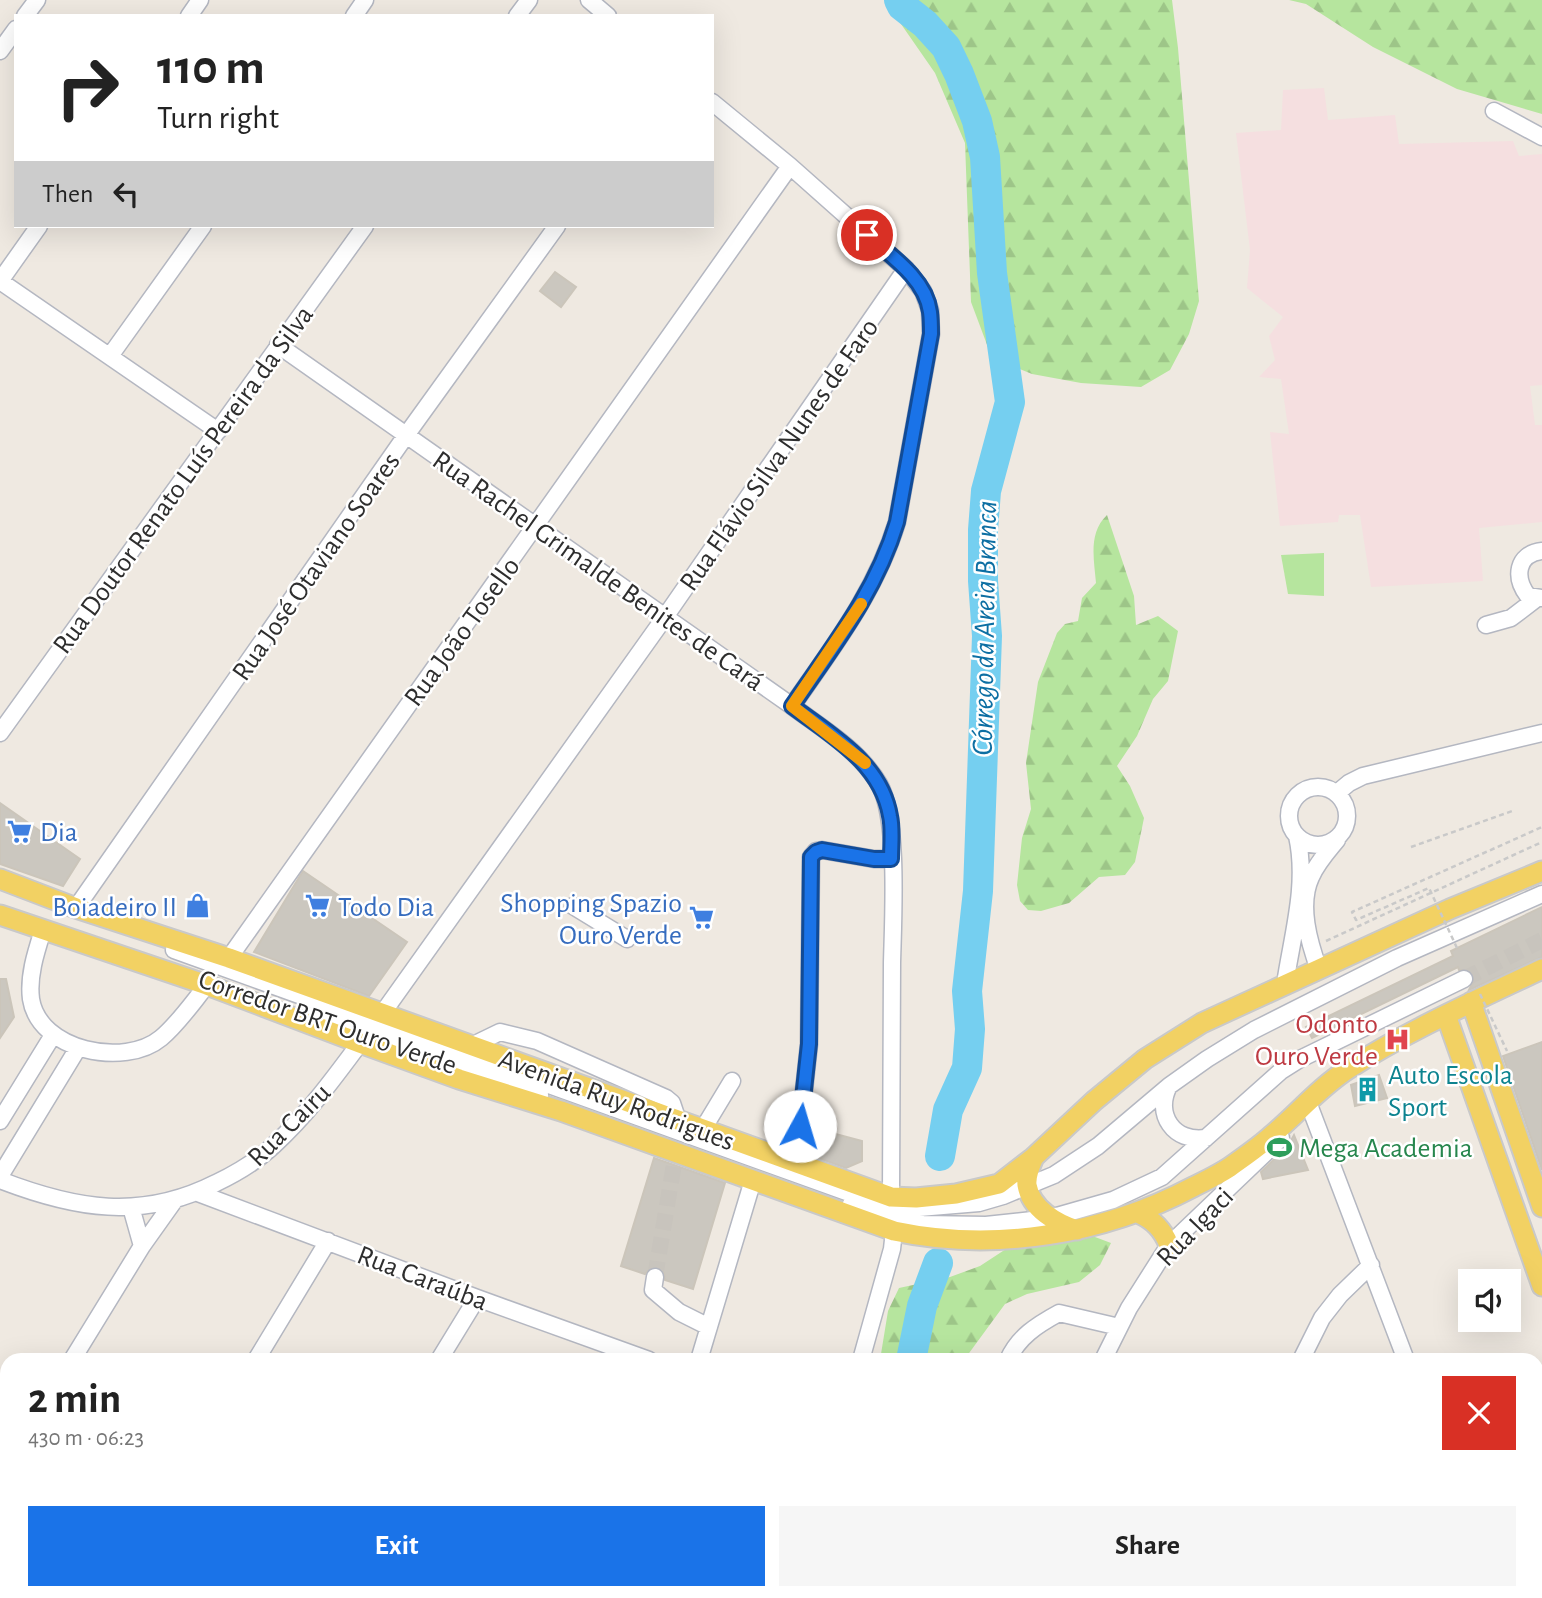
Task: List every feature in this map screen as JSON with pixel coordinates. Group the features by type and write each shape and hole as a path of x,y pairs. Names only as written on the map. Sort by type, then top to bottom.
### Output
{"main road":[{"name":"Avenida Ruy Rodrigues","path":"0,879 76,908 229,958 371,1029 675,1158 890,1213 916,1198 956,1194 999,1184 1034,1157 1094,1101 1145,1059 1202,1023 1450,908 1542,871"},
{"name":"Avenida Ruy Rodrigues","path":"0,915 207,985 371,1029 469,1047 796,1164 946,1239 1009,1240 1077,1230 1138,1213 1227,1169 1309,1106 1350,1068 1476,998 1542,969"},
{"path":"1476,998 1542,1207"},
{"path":"1446,1015 1542,1286"},
{"path":"1034,1157 1027,1186 1037,1206 1050,1218 1077,1230"},
{"path":"1138,1213 1161,1229 1169,1245"}],"street":[{"path":"589,0 606,14"},
{"path":"0,51 14,32"},
{"path":"714,104 790,166 906,269 923,291 930,310 931,334 897,522 889,549 875,581 855,615 792,706"},
{"path":"1494,111 1542,137"},
{"name":"Rua João Tosello","path":"229,958 790,166"},
{"path":"38,228 0,281 218,431"},
{"path":"110,356 202,228"},
{"name":"Rua Doutor Renato Luís Pereira da Silva","path":"0,733 364,228"},
{"name":"Rua José Otaviano Soares","path":"76,908 407,434 556,228"},
{"name":"Rua Flávio Silva Nunes de Faro","path":"371,1029 665,617 906,269"},
{"name":"Rua Rachel Grimalde Benites de Cará","path":"278,345 792,706 841,742 865,764 881,786 891,816 892,1249 863,1353"},
{"path":"1539,598 1528,596 1522,589 1518,568 1523,558 1533,552 1542,551"},
{"path":"1486,625 1511,618 1539,598"},
{"path":"1337,793 1363,776 1542,733"},
{"path":"1285,984 1299,900 1302,857 1289,818 1293,800 1309,788 1318,786 1337,793 1347,810 1345,829 1310,878 1305,909 1311,948 1319,970"},
{"path":"1297,836 1304,842 1322,845 1339,837"},
{"path":"796,1164 809,1044 811,857 822,850 874,859 891,859"},
{"name":"Corredor BRT Ouro Verde","path":"0,889 144,939 371,1029"},
{"name":"Corredor BRT Ouro Verde","path":"890,1213 979,1202 1054,1175 1098,1146 1207,1059 1254,1030 1432,942 1542,894"},
{"name":"Corredor BRT Ouro Verde","path":"0,906 371,1029 923,1224 986,1225 1050,1218 1113,1200 1162,1177 1281,1071 1300,1059 1464,979"},
{"path":"573,906 628,939"},
{"path":"43,930 31,979 32,1002 40,1020 53,1035 78,1048 112,1053 140,1050 161,1039 207,985"},
{"name":"Rua Cairu","path":"0,1178 54,1199 90,1206 131,1207 174,1201 198,1193 237,1173 274,1145 325,1090 371,1029"},
{"path":"469,1047 500,1032 537,1041 666,1098 672,1103 678,1121"},
{"path":"0,1121 53,1035"},
{"path":"0,1178 78,1048"},
{"path":"703,1129 732,1081"},
{"path":"1170,1086 1164,1100 1168,1122 1184,1137 1206,1138"},
{"path":"1309,1106 1403,1353"},
{"name":"Rua Igaci","path":"1106,1353 1149,1273 1169,1245 1309,1106"},
{"path":"701,1353 753,1180"},
{"name":"Rua Caraúba","path":"198,1193 630,1353"},
{"path":"76,1353 142,1246 174,1201"},
{"path":"131,1207 142,1246"},
{"path":"260,1353 328,1241"},
{"path":"1304,1353 1322,1318 1340,1295 1371,1265"},
{"path":"655,1277 653,1290 679,1312 709,1326"},
{"path":"443,1353 477,1298"},
{"path":"1011,1353 1013,1347 1035,1326 1059,1313 1119,1327"}],"path":[{"path":"1411,847 1515,810"},
{"path":"1457,948 1429,888 1356,920 1352,912 1542,827"},
{"path":"1311,948 1542,842"},
{"path":"1476,998 1507,1051"}],"shaded area":[{"path":"1324,88 1328,120 1395,115 1399,144 1513,141 1519,156 1542,154 1542,385 1530,386 1535,425 1542,425 1542,522 1479,528 1483,581 1371,587 1360,515 1339,515 1338,522 1280,526 1270,432 1289,434 1281,379 1259,377 1275,360 1269,336 1283,317 1247,288 1250,250 1236,133 1281,130 1283,90"}],"green space":[{"path":"888,0 1172,0 1199,301 1189,334 1170,370 1141,387 1081,383 1032,374 992,358 971,302 965,143 935,73"},
{"path":"1289,0 1542,0 1542,114 1457,89 1373,47 1306,4"},
{"path":"1107,515 1134,596 1136,625 1158,616 1178,631 1168,681 1153,699 1137,736 1117,766 1130,786 1144,818 1135,862 1125,875 1099,877 1069,903 1041,911 1028,910 1020,901 1017,885 1022,838 1031,809 1026,763 1038,682 1057,633 1065,624 1078,621 1082,598 1096,583 1095,538"},
{"path":"1324,553 1324,596 1288,594 1281,555"},
{"path":"1087,1234 1111,1243 1100,1265 1079,1282 1027,1294 1005,1304 969,1353 881,1353 888,1311 899,1288 950,1277 980,1266 1006,1249 1032,1241"}],"building":[{"path":"555,272 576,287 561,307 540,291"},
{"name":"Dia","path":"0,803 80,859 63,886 0,864"},
{"name":"Todo Dia","path":"303,871 407,942 369,996 254,952"},
{"path":"1542,907 1542,957 1469,990 1474,975 1469,970 1459,970 1458,967 1312,1038 1306,1027 1453,956 1451,951"},
{"path":"0,979 6,979 14,1017 0,1038"},
{"path":"1542,1042 1542,1170 1503,1056"},
{"name":"Auto Escola Sport","path":"1379,1075 1387,1098 1355,1106 1351,1085"},
{"path":"813,1128 862,1141 862,1161 846,1168 810,1155"},
{"path":"1294,1135 1308,1170 1263,1179 1261,1172 1288,1146"},
{"path":"654,1158 725,1183 693,1289 665,1280 664,1273 657,1267 651,1268 645,1274 621,1266"}],"waterway":[{"name":"Córrego da Areia Branca","path":"899,0 902,6 925,24 946,47 977,121 985,157 992,273 1010,402 986,491 983,530 987,636 978,891 967,991 970,1029 967,1068 948,1110 940,1156"},
{"name":"Córrego da Areia Branca","path":"912,1353 922,1306 938,1263"}],"tunnel":[{"path":"1464,979 1542,940"},
{"path":"655,1277 674,1164"}],"slow traffic":[{"path":"861,604 792,706 865,763"}],"place":[{"name":"Dia","path":"20,831"},
{"name":"Boiadeiro II","path":"197,906"},
{"name":"Todo Dia","path":"318,906"},
{"name":"Shopping Spazio Ouro Verde","path":"702,918"},
{"name":"Odonto Ouro Verde","path":"1398,1039"},
{"name":"Auto Escola Sport","path":"1368,1090"},
{"name":"Mega Academia","path":"1279,1147"}],"route":[{"path":"800,1126 809,1044 811,857 822,850 874,859 891,859 891,816 881,786 865,764 841,742 792,706 855,615 875,581 889,549 897,522 931,334 930,310 923,291 906,269 867,235"}]}
